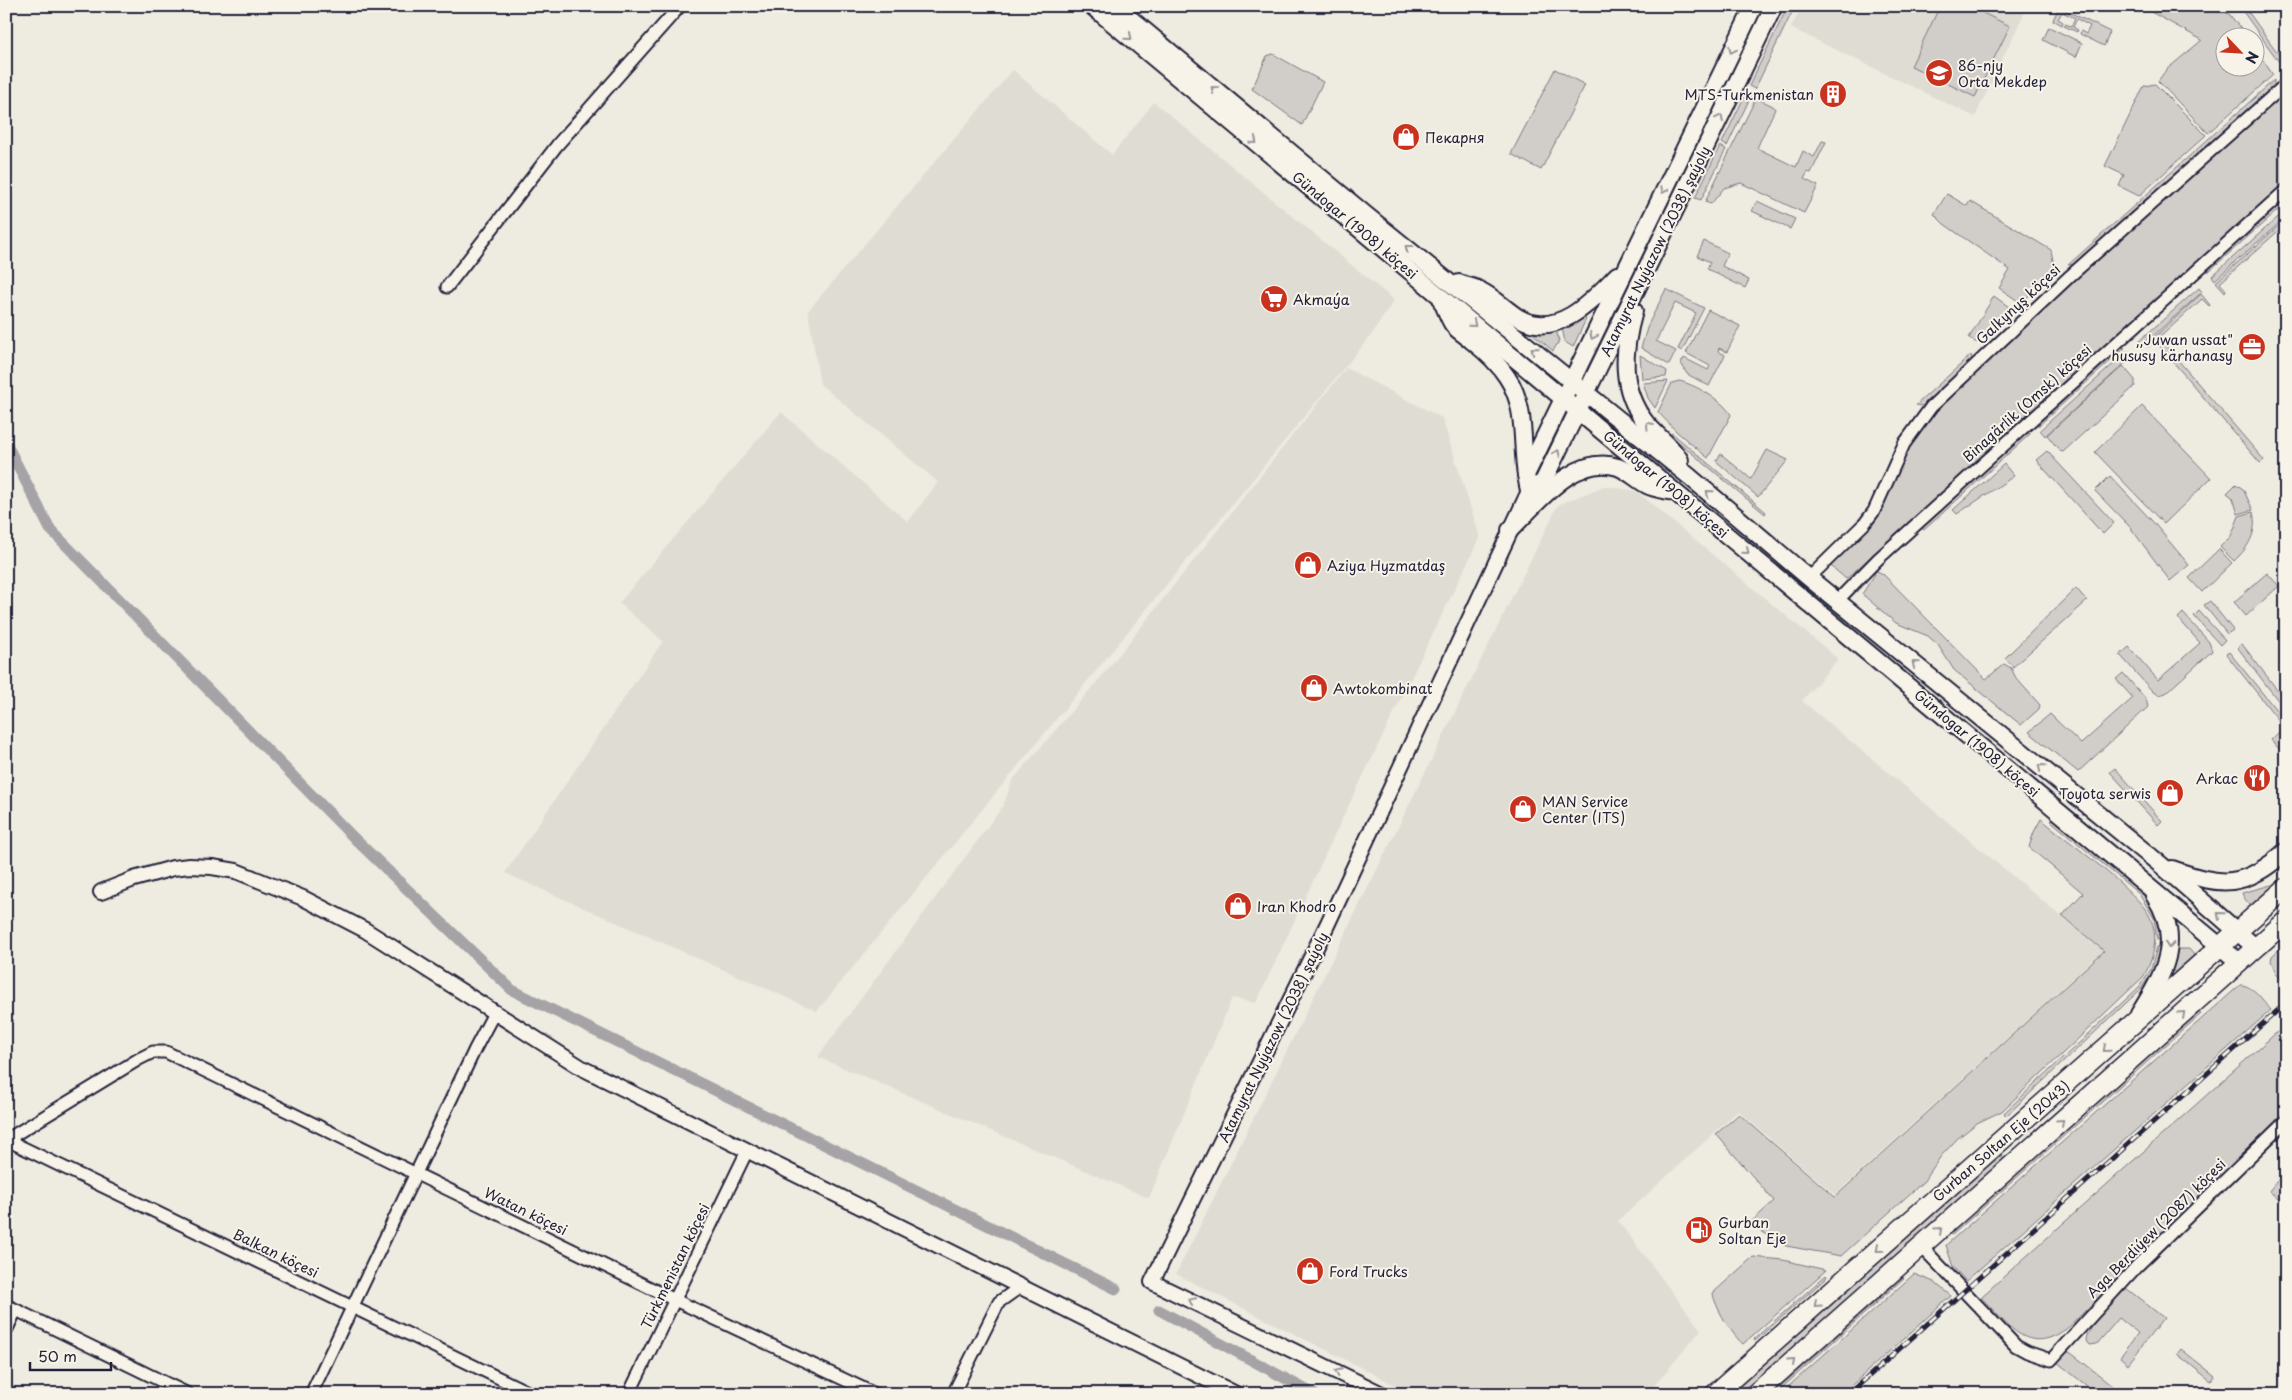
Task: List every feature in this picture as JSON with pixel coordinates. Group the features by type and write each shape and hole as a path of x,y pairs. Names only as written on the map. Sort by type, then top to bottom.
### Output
{"highway":[{"name":"Gurban Soltan Eje (2043)","path":"1715,1394 2286,888"},
{"name":"Gurban Soltan Eje (2043)","path":"1755,1394 2286,921"}],"main road":[{"name":"Gündogar (1908) köçesi","path":"1092,6 2148,884 2240,963"},
{"name":"Gündogar (1908) köçesi","path":"1115,6 1367,216 1572,380 1809,578 2161,865 2256,948"},
{"name":"Atamyrat Nyýazow (2038) şaýoly","path":"1754,6 1572,380 1528,483 1543,482 1774,6"},
{"path":"1448,279 1481,291 1522,320 1546,324 1567,318 1580,311 1628,263"},
{"path":"1644,273 1627,336 1625,372 1627,387 1634,405 1646,423 1675,451 1690,477"},
{"path":"1439,296 1454,326 1487,352 1504,373 1514,390 1524,428 1522,449 1528,483"},
{"path":"1510,530 1565,478 1590,468 1599,466 1618,467 1648,486 1676,492"},
{"path":"1823,615 1837,601"},
{"path":"2161,865 2196,878 2212,881 2236,881 2263,870 2286,851"},
{"path":"2133,1024 2161,977 2168,960 2170,944 2164,909 2148,884"}],"street":[{"path":"447,287 558,144 680,6"},
{"name":"Galkynyş köçesi","path":"1809,578 1865,523 1874,511 1904,444 1931,406 2070,276 2286,84"},
{"name":"Binagärlik (Omsk) köçesi","path":"1837,601 1874,562 2286,190"},
{"name":"Atamyrat Nyýazow (2038) şaýoly","path":"1382,1394 1152,1282 1328,924 1510,530 1528,483"},
{"path":"101,892 134,879 172,868 212,867 236,871 278,887 336,914 582,1068 1236,1394"},
{"path":"311,1394 475,1049 494,1013"},
{"name":"Watan köçesi","path":"6,1140 139,1059 153,1052 166,1052 675,1300 875,1394"},
{"name":"Aga Berdiýew (2087) köçesi","path":"1921,1246 2016,1346 2051,1360 2137,1266 2286,1121"},
{"name":"Balkan köçesi","path":"6,1140 532,1394"},
{"name":"Türkmenistan köçesi","path":"629,1394 747,1151"},
{"path":"953,1394 999,1302 1020,1287"},
{"path":"6,1331 11,1308 188,1394"}],"shaded area":[{"path":"1788,6 1795,6 1755,89 1749,86"},
{"name":"86-njy Orta Mekdep","path":"1802,6 2015,6 2025,11 1975,117 1791,28"},
{"path":"1940,6 1968,6 2010,26 1975,97 1911,66"},
{"path":"2140,6 2216,6 2230,15 2240,28 2214,28 2214,78 2264,78 2264,62 2273,75 2208,133 2158,81 2166,70 2202,40"},
{"path":"2239,6 2244,6 2260,28 2255,28"},
{"path":"2059,7 2110,32 2104,46 2080,34 2081,31 2086,34 2090,26 2077,19 2073,27 2078,30 2077,32 2064,26 2065,24 2071,26 2075,18 2062,12 2058,19 2063,22 2062,25 2053,20"},
{"path":"2049,27 2082,43 2076,57 2043,40"},
{"path":"2264,34 2285,63 2282,66 2264,41"},
{"path":"1273,54 1323,82 1302,125 1252,89 1267,56"},
{"path":"1555,69 1585,85 1541,170 1511,154"},
{"path":"1013,70 1112,155 1154,102 1394,300 1372,334 817,1011 505,873 663,641 619,603 781,412 908,522 938,482 820,384 808,311"},
{"path":"2274,80 2274,87 2077,264 2068,265"},
{"path":"2155,84 2206,135 2139,196 2119,186 2124,175 2105,166 2144,86"},
{"path":"2286,92 2286,182 1846,579 1831,566 1877,518 1912,442 1941,405 2070,285"},
{"path":"1746,93 1751,96 1727,146 1722,143"},
{"path":"1756,98 1773,106 1775,109 1757,148 1796,167 1803,151 1814,157 1822,141 1826,142 1811,173 1808,172 1804,179 1818,186 1804,213 1741,183 1724,188 1711,204 1705,202"},
{"path":"1720,146 1726,149 1701,200 1695,198"},
{"path":"1947,194 1967,206 1970,201 2051,250 2055,271 2021,303 1999,288 2010,270 1944,224 1934,214"},
{"path":"2286,198 2286,203 2208,272 2210,266"},
{"path":"1757,201 1795,219 1790,229 1752,211"},
{"path":"2286,210 2286,217 2215,280 2212,276"},
{"path":"2286,219 2286,224 2220,283 2226,290 2225,292 2216,282"},
{"path":"1704,241 1728,253 1722,266 1749,280 1745,288 1707,269 1710,262 1697,256"},
{"path":"2199,288 2202,292 2143,345 2139,341"},
{"path":"1666,289 1704,308 1682,351 1678,349 1696,313 1675,303 1656,341 1676,351 1669,365 1641,348 1648,325"},
{"path":"2201,294 2210,305 2202,299 2159,338 2264,460 2260,463 2155,341 2148,347 2146,345"},
{"path":"1994,296 2013,310 1977,343 1969,338"},
{"path":"1708,310 1740,326 1727,352 1719,348 1718,351 1725,355 1709,386 1687,374 1681,363 1684,358 1708,370 1710,366 1686,353"},
{"path":"1582,317 1586,319 1573,347 1565,342 1562,328"},
{"path":"1556,329 1559,341 1553,351 1531,332 1533,330"},
{"path":"2120,347 2125,348 2038,426 2041,419"},
{"path":"2128,351 2133,356 2045,436 2040,430"},
{"path":"1640,355 1667,371 1666,377 1642,379"},
{"path":"1971,355 1972,360 1922,406 1916,405"},
{"path":"2123,366 2135,380 2135,386 2063,452 2060,451 2047,435"},
{"name":"Awtokombinat","path":"1346,368 1442,418 1480,537 1342,819 1256,1003 1232,998 1149,1198 818,1057 1003,806 1012,781 1107,670"},
{"path":"1668,381 1655,408 1648,398 1643,383"},
{"path":"1679,381 1708,394 1722,404 1731,415 1708,458 1677,432 1658,412 1672,383"},
{"path":"2142,406 2211,478 2164,524 2095,452"},
{"path":"1672,433 1766,512 1765,514 1670,435"},
{"path":"2030,433 1924,530 1921,528 2025,434"},
{"path":"1767,450 1788,460 1758,497 1716,461 1721,454 1751,479"},
{"path":"2047,451 2114,523 2103,534 2036,460"},
{"path":"2004,464 2014,476 1957,514 1953,510"},
{"path":"2110,476 2153,522 2189,565 2170,581 2130,527 2095,491"},
{"path":"2236,484 2243,489 2253,510 2238,514 2233,498 2227,493"},
{"name":"Awtokombinat","path":"1604,486 1636,491 1838,659 1802,701 2103,951 1835,1195 1738,1111 1618,1221 1701,1330 1647,1394 1413,1394 1176,1274 1558,505"},
{"path":"2253,512 2254,527 2251,540 2234,561 2220,547 2231,536 2239,516"},
{"path":"2219,549 2232,563 2202,592 2189,578"},
{"path":"1877,571 1883,574 1986,679 2004,664 2011,668 2016,678 2040,705 2039,709 2021,725 1954,670 1938,645 1928,636 1896,623 1862,594 1875,574 1873,572"},
{"path":"2267,573 2279,586 2246,616 2234,602"},
{"path":"2076,588 2087,601 2013,667 2005,658"},
{"path":"2210,601 2233,630 2227,634 2204,605"},
{"path":"2199,611 2225,640 2220,645 2194,616"},
{"path":"2183,613 2209,642 2212,651 2166,693 2159,695 2153,692 2120,655 2129,647 2158,680 2200,643 2178,618"},
{"path":"2242,644 2286,701 2286,711 2238,648"},
{"path":"2229,652 2286,722 2286,743 2279,749 2271,740 2284,727 2226,654"},
{"path":"2123,673 2146,699 2148,707 2078,772 2029,732 2050,714 2081,744 2133,698 2116,679"},
{"path":"2115,768 2162,821 2158,825 2110,772"},
{"path":"2054,818 2141,892 2155,911 2161,939 2157,940 2154,918 2139,894 2051,821"},
{"path":"2041,819 2132,894 2150,917 2155,940 2150,963 2143,977 2002,1111 1977,1123 1958,1138 1941,1156 1924,1181 1841,1256 1786,1246 1749,1224 1774,1201 1716,1134 1739,1114 1835,1197 2104,951 2062,916 2083,893 2029,847"},
{"path":"2273,886 2271,889 2251,906 2242,893"},
{"path":"2286,943 2286,985 2276,973 2271,961 2272,956"},
{"path":"2157,947 2161,947 2154,970 2141,989 2006,1116 2004,1113 2139,987 2151,969"},
{"path":"2178,949 2189,949 2194,955 2175,972 2172,970"},
{"path":"2240,985 2254,991 2271,1010 1966,1281 1953,1267 1946,1245"},
{"path":"2199,1013 2201,1014 1952,1235 1950,1233"},
{"path":"2286,1024 2286,1110 2070,1326 2056,1335 2043,1339 2031,1339 2011,1328 1981,1297"},
{"path":"2001,1155 2004,1159 1976,1185 1740,1394 1731,1394"},
{"path":"2286,1170 2286,1206 2269,1191"},
{"path":"1753,1257 1783,1260 1826,1270 1743,1344 1725,1320 1714,1299 1713,1293"},
{"path":"1914,1274 1934,1282 1951,1296 1842,1394 1780,1394"},
{"path":"1826,1275 1827,1277 1755,1341 1754,1339"},
{"path":"1903,1277 1775,1394 1772,1394"},
{"path":"2126,1288 2164,1318 2128,1364 2120,1357 2138,1333 2119,1318 2097,1344 2090,1345 2086,1340 2096,1320"},
{"path":"2181,1349 2215,1376 2211,1381 2177,1354"},
{"path":"2066,1351 2112,1385 2105,1394 2097,1394 2057,1362"}],"waterway":[{"path":"6,443 50,529 356,840 512,990 1116,1289"},
{"path":"1159,1310 1314,1394"}],"railway":[{"path":"1849,1394 2286,1003"}],"place":[{"name":"86-njy Orta Mekdep","path":"1939,73"},
{"name":"MTS-Turkmenistan","path":"1833,94"},
{"name":"Пекарня","path":"1406,137"},
{"name":"Аkmaýa","path":"1274,299"},
{"name":",,Juwan ussat\" hususy kärhanasy","path":"2252,347"},
{"name":"Aziya Hyzmatdaş","path":"1308,565"},
{"name":"Awtokombinat","path":"1314,688"},
{"name":"Arkac","path":"2257,778"},
{"name":"Toyota serwis","path":"2170,793"},
{"name":"MAN Service Center (ITS)","path":"1523,809"},
{"name":"Iran Khodro","path":"1238,906"},
{"name":"Gurban Soltan Eje","path":"1699,1230"},
{"name":"Ford Trucks","path":"1310,1271"}]}
